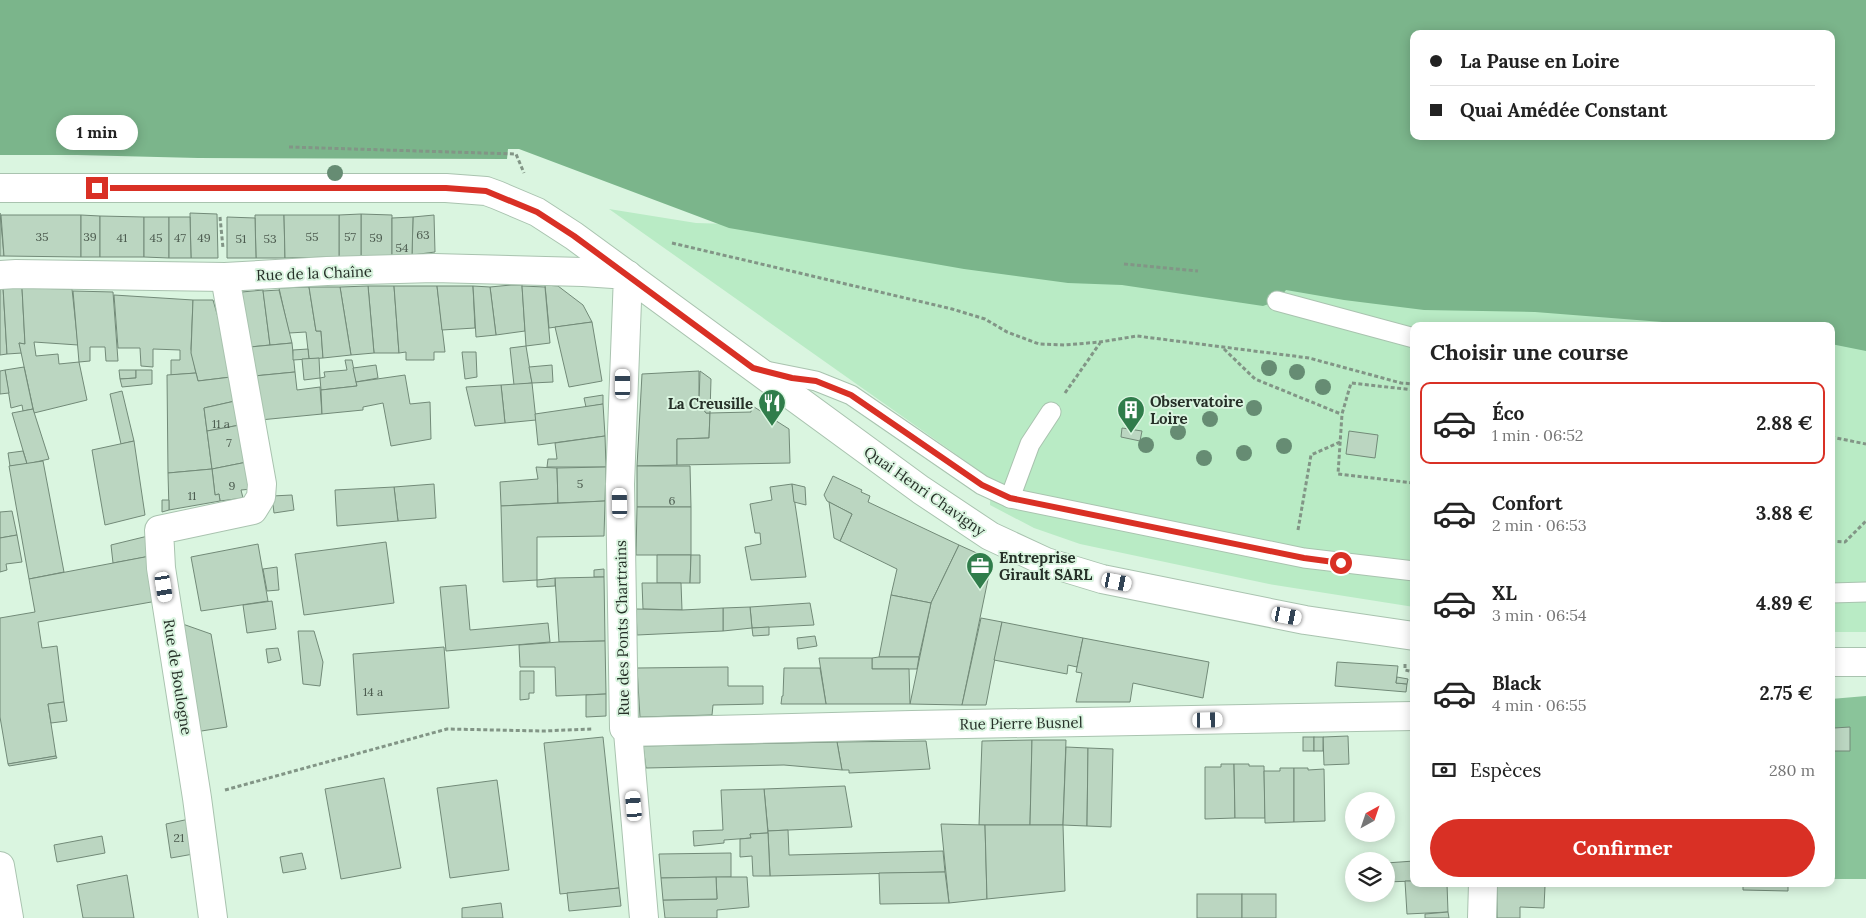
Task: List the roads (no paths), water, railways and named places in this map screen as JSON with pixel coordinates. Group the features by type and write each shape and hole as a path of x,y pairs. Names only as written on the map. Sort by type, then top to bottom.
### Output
{"street":[{"name":"Quai Henri Chavigny","path":"0,188 446,188 486,191 537,212 574,236 921,490 982,531 1046,562 1102,579 1296,618 1410,635"},
{"name":"Rue de la Chaîne","path":"0,275 225,277 434,268 628,275"},
{"name":"Rue des Ponts Chartrains","path":"628,275 620,484 626,730 644,918"},
{"name":"Rue de Boulogne","path":"213,918 197,798 161,568 159,530 253,510 261,497 262,484 225,277"},
{"path":"1835,662 1866,662"},
{"name":"Rue Pierre Busnel","path":"626,730 1410,716"},
{"path":"0,866 6,917"},
{"path":"1482,918 1483,887"}],"lane":[{"path":"1277,301 1410,337"},
{"path":"753,368 792,378 816,381 851,395 982,485 1010,498 1304,558 1410,571"},
{"path":"1010,498 1030,444 1051,412"},
{"path":"1835,592 1866,592"}],"place":[{"name":"La Creusille","path":"772,427"},
{"name":"Observatoire Loire","path":"1131,434"},
{"name":"Entreprise Girault SARL","path":"980,590"}]}
